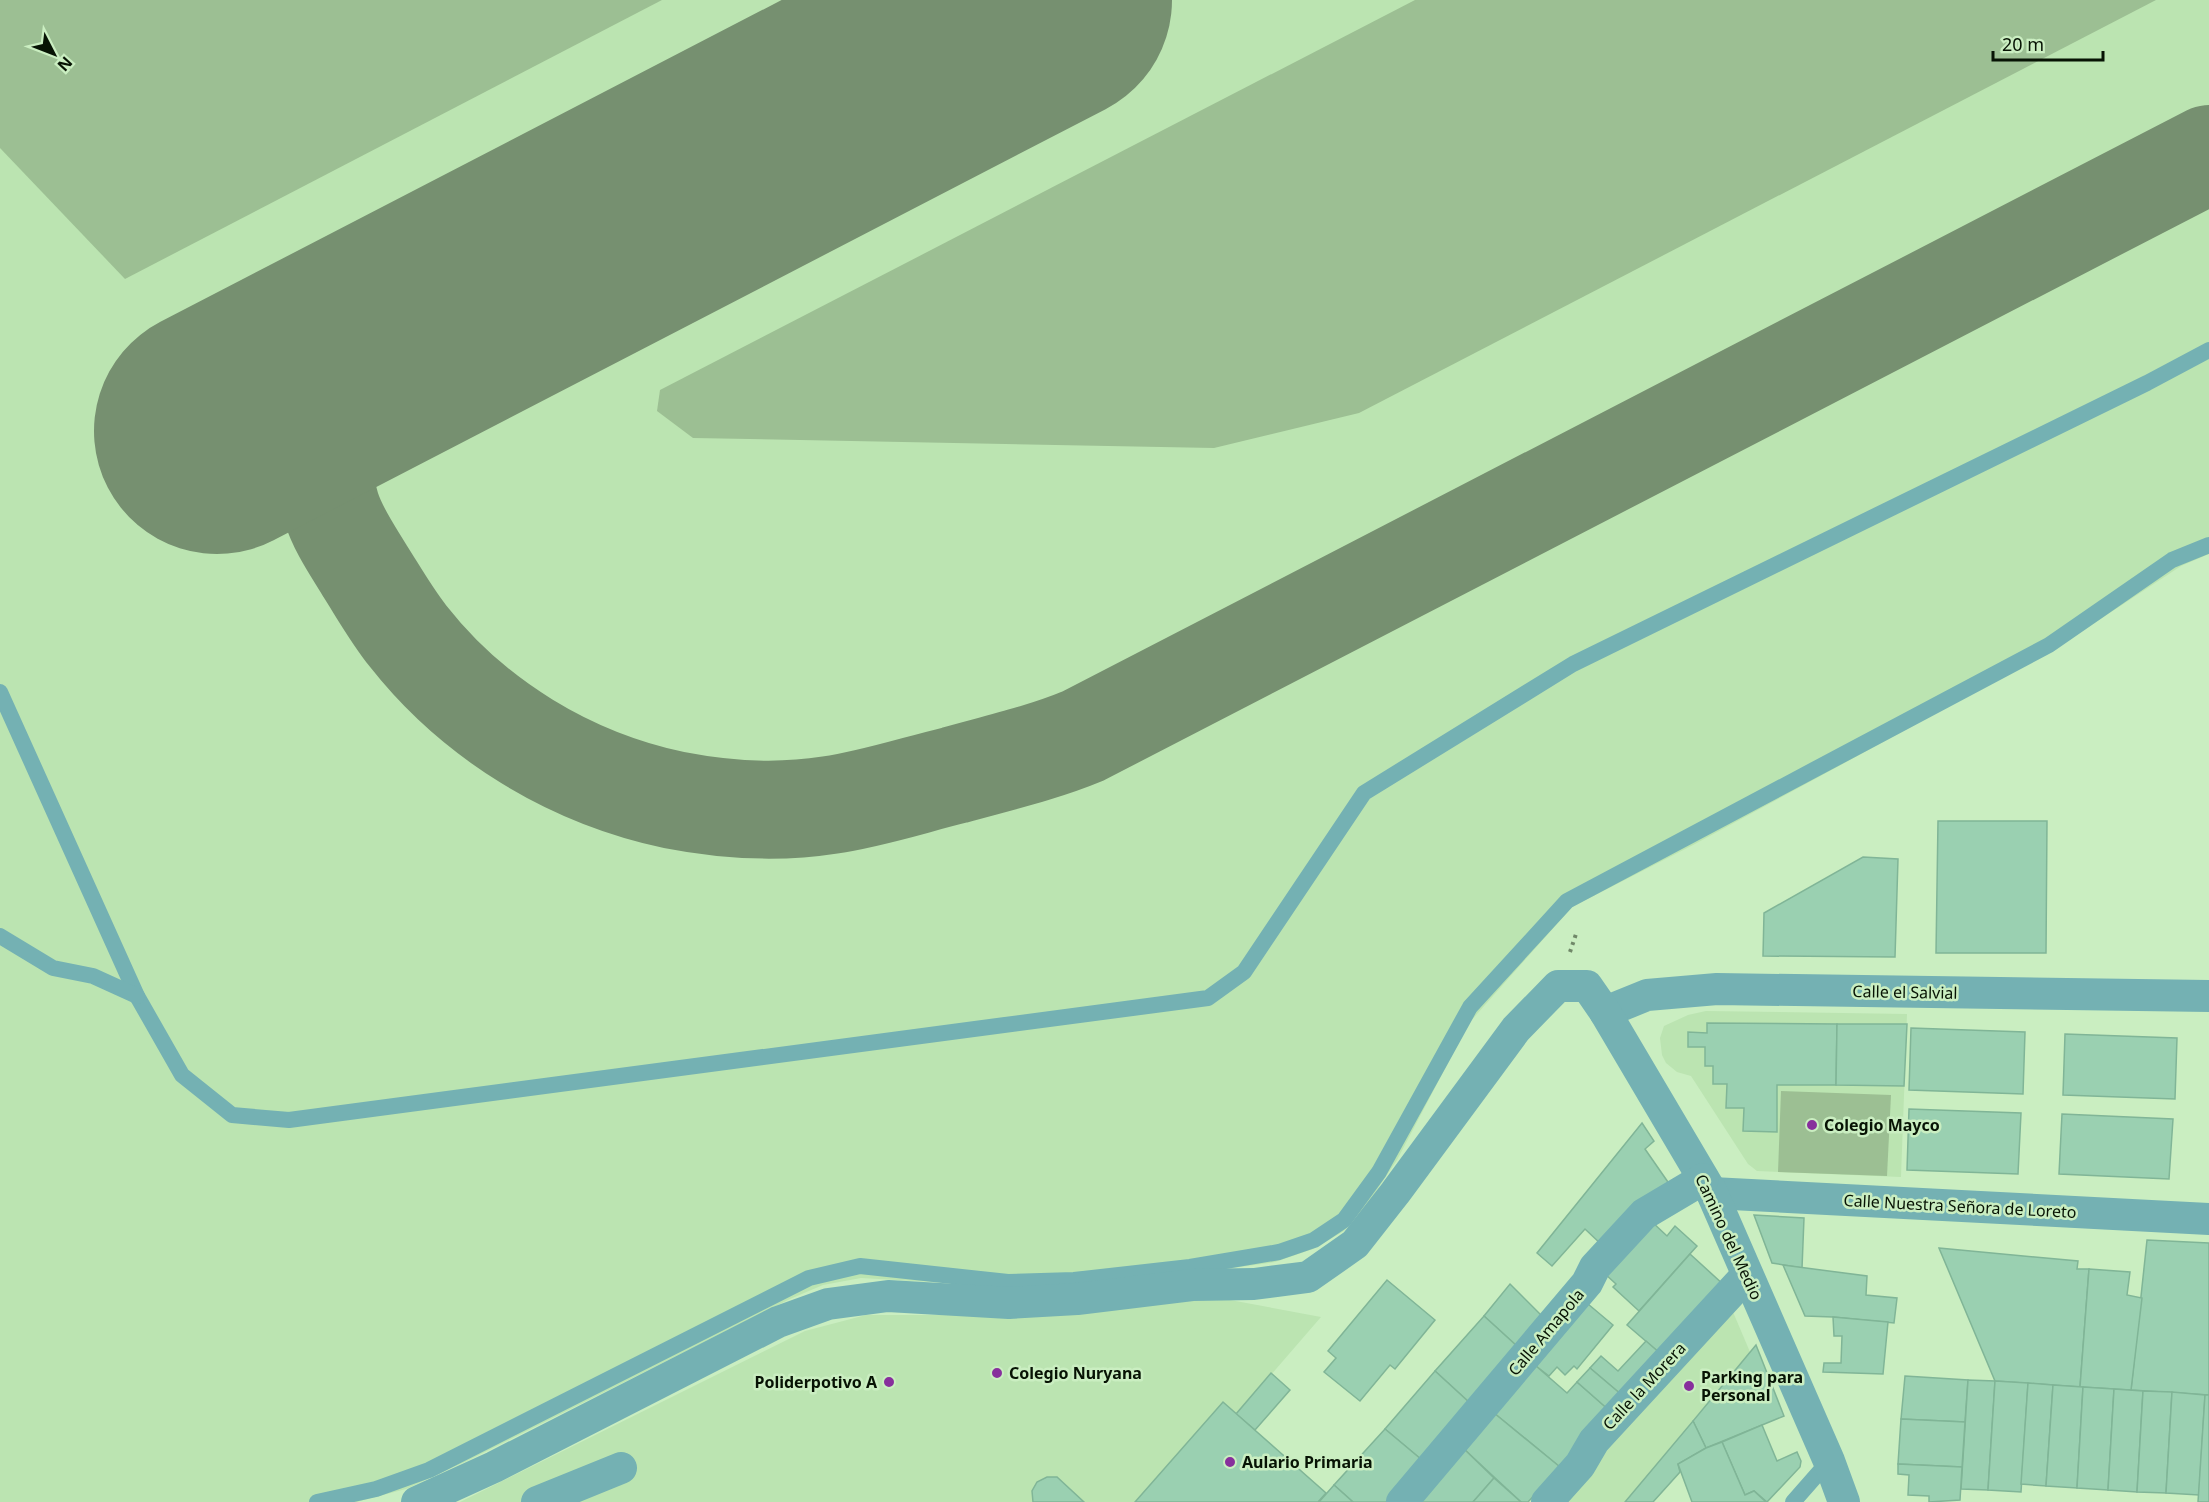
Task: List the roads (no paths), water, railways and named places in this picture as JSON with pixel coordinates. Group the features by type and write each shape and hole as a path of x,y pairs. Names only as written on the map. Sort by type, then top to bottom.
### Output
{"street":[{"name":"Camino del Medio","path":"417,1502 494,1467 778,1322 828,1304 888,1296 1010,1303 1077,1299 1192,1285 1254,1284 1308,1276 1355,1244 1516,1029 1558,986 1587,986 1605,1012 1707,1186 1829,1461 1844,1502"},
{"name":"Calle el Salvial","path":"1605,1012 1647,994 1717,989 2209,996"},
{"name":"Calle Nuestra Señora de Loreto","path":"1707,1186 2209,1219"},
{"name":"Calle Amapola","path":"1402,1502 1587,1283 1595,1267 1644,1214 1707,1186"},
{"name":"Calle la Morera","path":"1547,1502 1580,1465 1594,1441 1747,1275"},
{"path":"537,1502 621,1468"}],"lane":[{"path":"0,692 137,996 183,1075 232,1115 289,1120 1208,998 1244,972 1364,793 1573,664 2209,350"},
{"path":"317,1502 376,1489 429,1470 809,1278 860,1266 1008,1282 1074,1280 1190,1268 1279,1252 1314,1240 1344,1221 1379,1172 1470,1007 1567,901 2049,645 2172,560 2209,545"},
{"path":"0,936 54,968 93,976 137,996"},
{"path":"1792,1502 1829,1461"}],"place":[{"name":"Colegio Mayco","path":"1812,1125"},
{"name":"Colegio Nuryana","path":"997,1373"},
{"name":"Poliderpotivo A","path":"889,1382"},
{"name":"Parking para Personal","path":"1689,1386"},
{"name":"Aulario Primaria","path":"1230,1462"}]}
